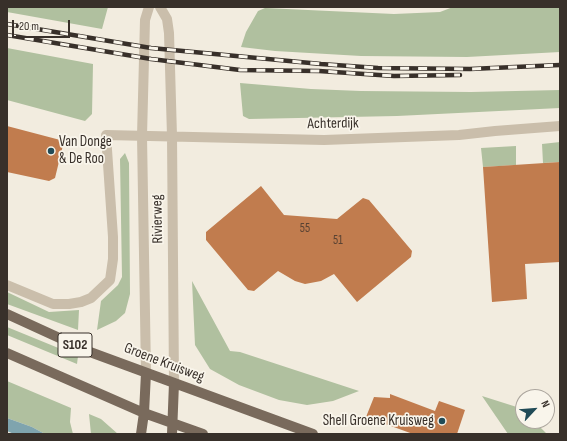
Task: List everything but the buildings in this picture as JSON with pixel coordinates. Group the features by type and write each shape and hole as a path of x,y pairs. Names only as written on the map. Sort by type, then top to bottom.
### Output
{"main road":[{"name":"Groene Kruisweg","path":"7,314 90,352 313,434"},
{"name":"S102","path":"7,353 144,414 203,434"},
{"name":"Rivierweg","path":"140,434 144,414 146,373"},
{"name":"Rivierweg","path":"172,434 174,383"}],"street":[{"name":"Rivierweg","path":"146,373 142,136 144,20 149,7"},
{"name":"Rivierweg","path":"160,7 167,19 169,33 172,136 174,383"},
{"name":"Achterdijk","path":"7,285 53,304 81,302 91,298 110,280 112,273 111,202 106,135 324,140 459,135 496,130 560,126"}],"green space":[{"path":"7,7 108,7 102,29 7,12"},
{"path":"453,7 560,7 560,52 467,57 361,56 275,51 241,47 246,32 258,11 265,8 394,14 440,12"},
{"path":"7,48 93,64 92,114 85,121 7,100"},
{"path":"240,83 311,89 361,91 471,92 560,90 560,108 397,116 249,119 243,116"},
{"path":"560,142 560,162 543,163 542,144"},
{"path":"516,146 516,165 483,167 481,148"},
{"path":"125,153 129,163 130,294 125,313 116,321 97,330 101,301 118,285 122,277 120,159"},
{"path":"192,281 230,351 240,352 359,391 333,401 307,405 279,400 239,385 210,369 195,345"},
{"path":"7,292 49,312 79,310 78,330 7,304"},
{"path":"7,327 78,356 77,364 7,335"},
{"path":"7,381 71,408 70,422 73,434 45,434 32,427 7,418"},
{"path":"482,396 515,406 515,429 542,429 547,434 508,434"},
{"path":"89,414 101,419 118,434 91,434"}],"water":[{"path":"7,418 32,427 45,434 14,434 7,431"}],"railway":[{"path":"7,24 151,48 321,64 378,68 470,69 560,65"},
{"path":"7,35 151,59 240,70 319,71 394,76 460,75"}],"place":[{"name":"Van Donge & De Roo","path":"51,151"},
{"name":"Shell Groene Kruisweg","path":"442,421"}]}
